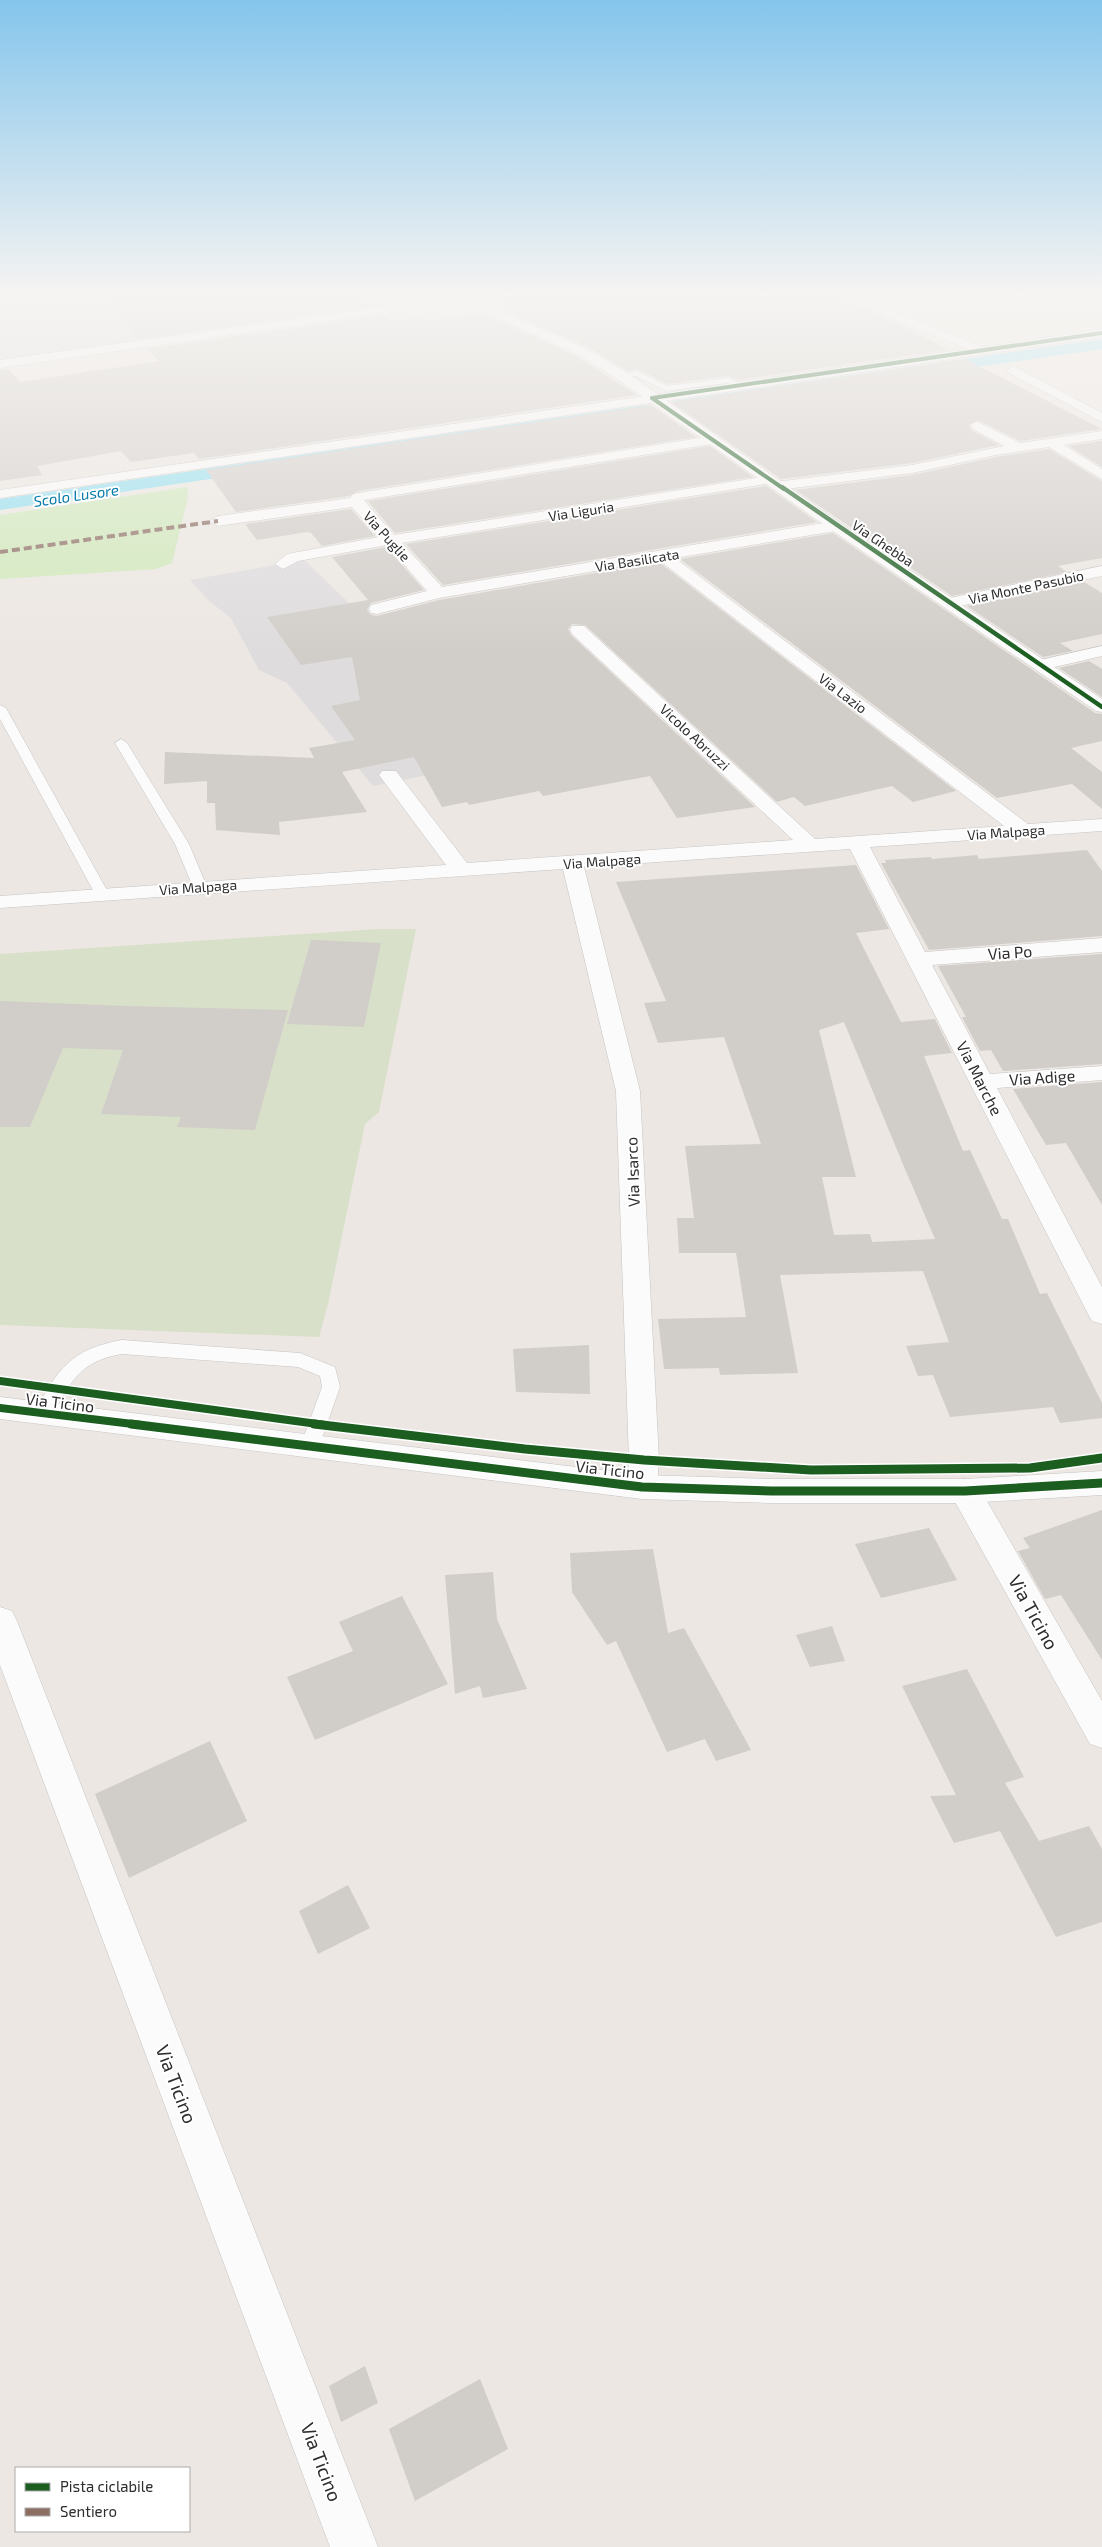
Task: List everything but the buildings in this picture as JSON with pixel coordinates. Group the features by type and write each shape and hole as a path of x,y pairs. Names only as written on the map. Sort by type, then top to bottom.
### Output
{"street":[{"path":"0,494 531,417"},
{"name":"Via Ghebba","path":"679,417 835,526 1102,706"},
{"path":"978,426 1019,448"},
{"name":"Via Liguria","path":"283,564 293,557 393,541 774,483 912,469 1019,448 1102,435"},
{"name":"Via Puglie","path":"438,593 356,502 358,497 712,440"},
{"path":"1052,443 1102,476"},
{"path":"218,521 356,502"},
{"name":"Via Basilicata","path":"438,593 835,526"},
{"name":"Via Lazio","path":"663,556 1024,831"},
{"name":"Via Monte Pasubio","path":"950,603 1102,571"},
{"path":"377,610 438,593"},
{"name":"Vicolo Abruzzi","path":"578,630 811,846"},
{"path":"1042,665 1102,651"},
{"path":"389,775 461,870"},
{"name":"Via Malpaga","path":"0,902 1102,824"},
{"name":"Via Marche","path":"857,842 1102,1314"},
{"name":"Via Isarco","path":"572,863 628,1091 644,1460 642,1487"},
{"name":"Via Po","path":"918,959 1102,945"},
{"name":"Via Adige","path":"982,1082 1102,1073"},
{"name":"Via Ticino","path":"0,1408 642,1487 772,1491 965,1491 1102,1483"},
{"name":"Via Ticino","path":"965,1491 1102,1733"},
{"name":"Via Ticino","path":"0,1621 354,2547"}],"lane":[{"path":"0,708 102,894"},
{"path":"121,743 182,844 200,887"},
{"path":"44,1413 66,1374 85,1356 101,1349 122,1347 300,1360 328,1372 331,1387 310,1447"}],"shaded area":[{"path":"304,560 350,604 466,767 373,786 287,683 259,670 231,618 209,601 190,580"}],"green space":[{"path":"187,487 188,497 172,563 156,569 0,579 0,515"},
{"path":"379,929 416,929 379,1112 365,1124 328,1304 319,1337 0,1325 0,954"}],"water":[{"name":"Scolo Lusore","path":"564,417 631,417 0,510 0,499"}],"marked path":[{"path":"0,552 218,521"}],"cycle path":[{"path":"679,417 1102,707"},
{"path":"0,1381 262,1418 525,1449 644,1460 811,1470 1030,1468 1102,1458"},
{"path":"0,1408 642,1487 772,1491 965,1491 1102,1483"}]}
